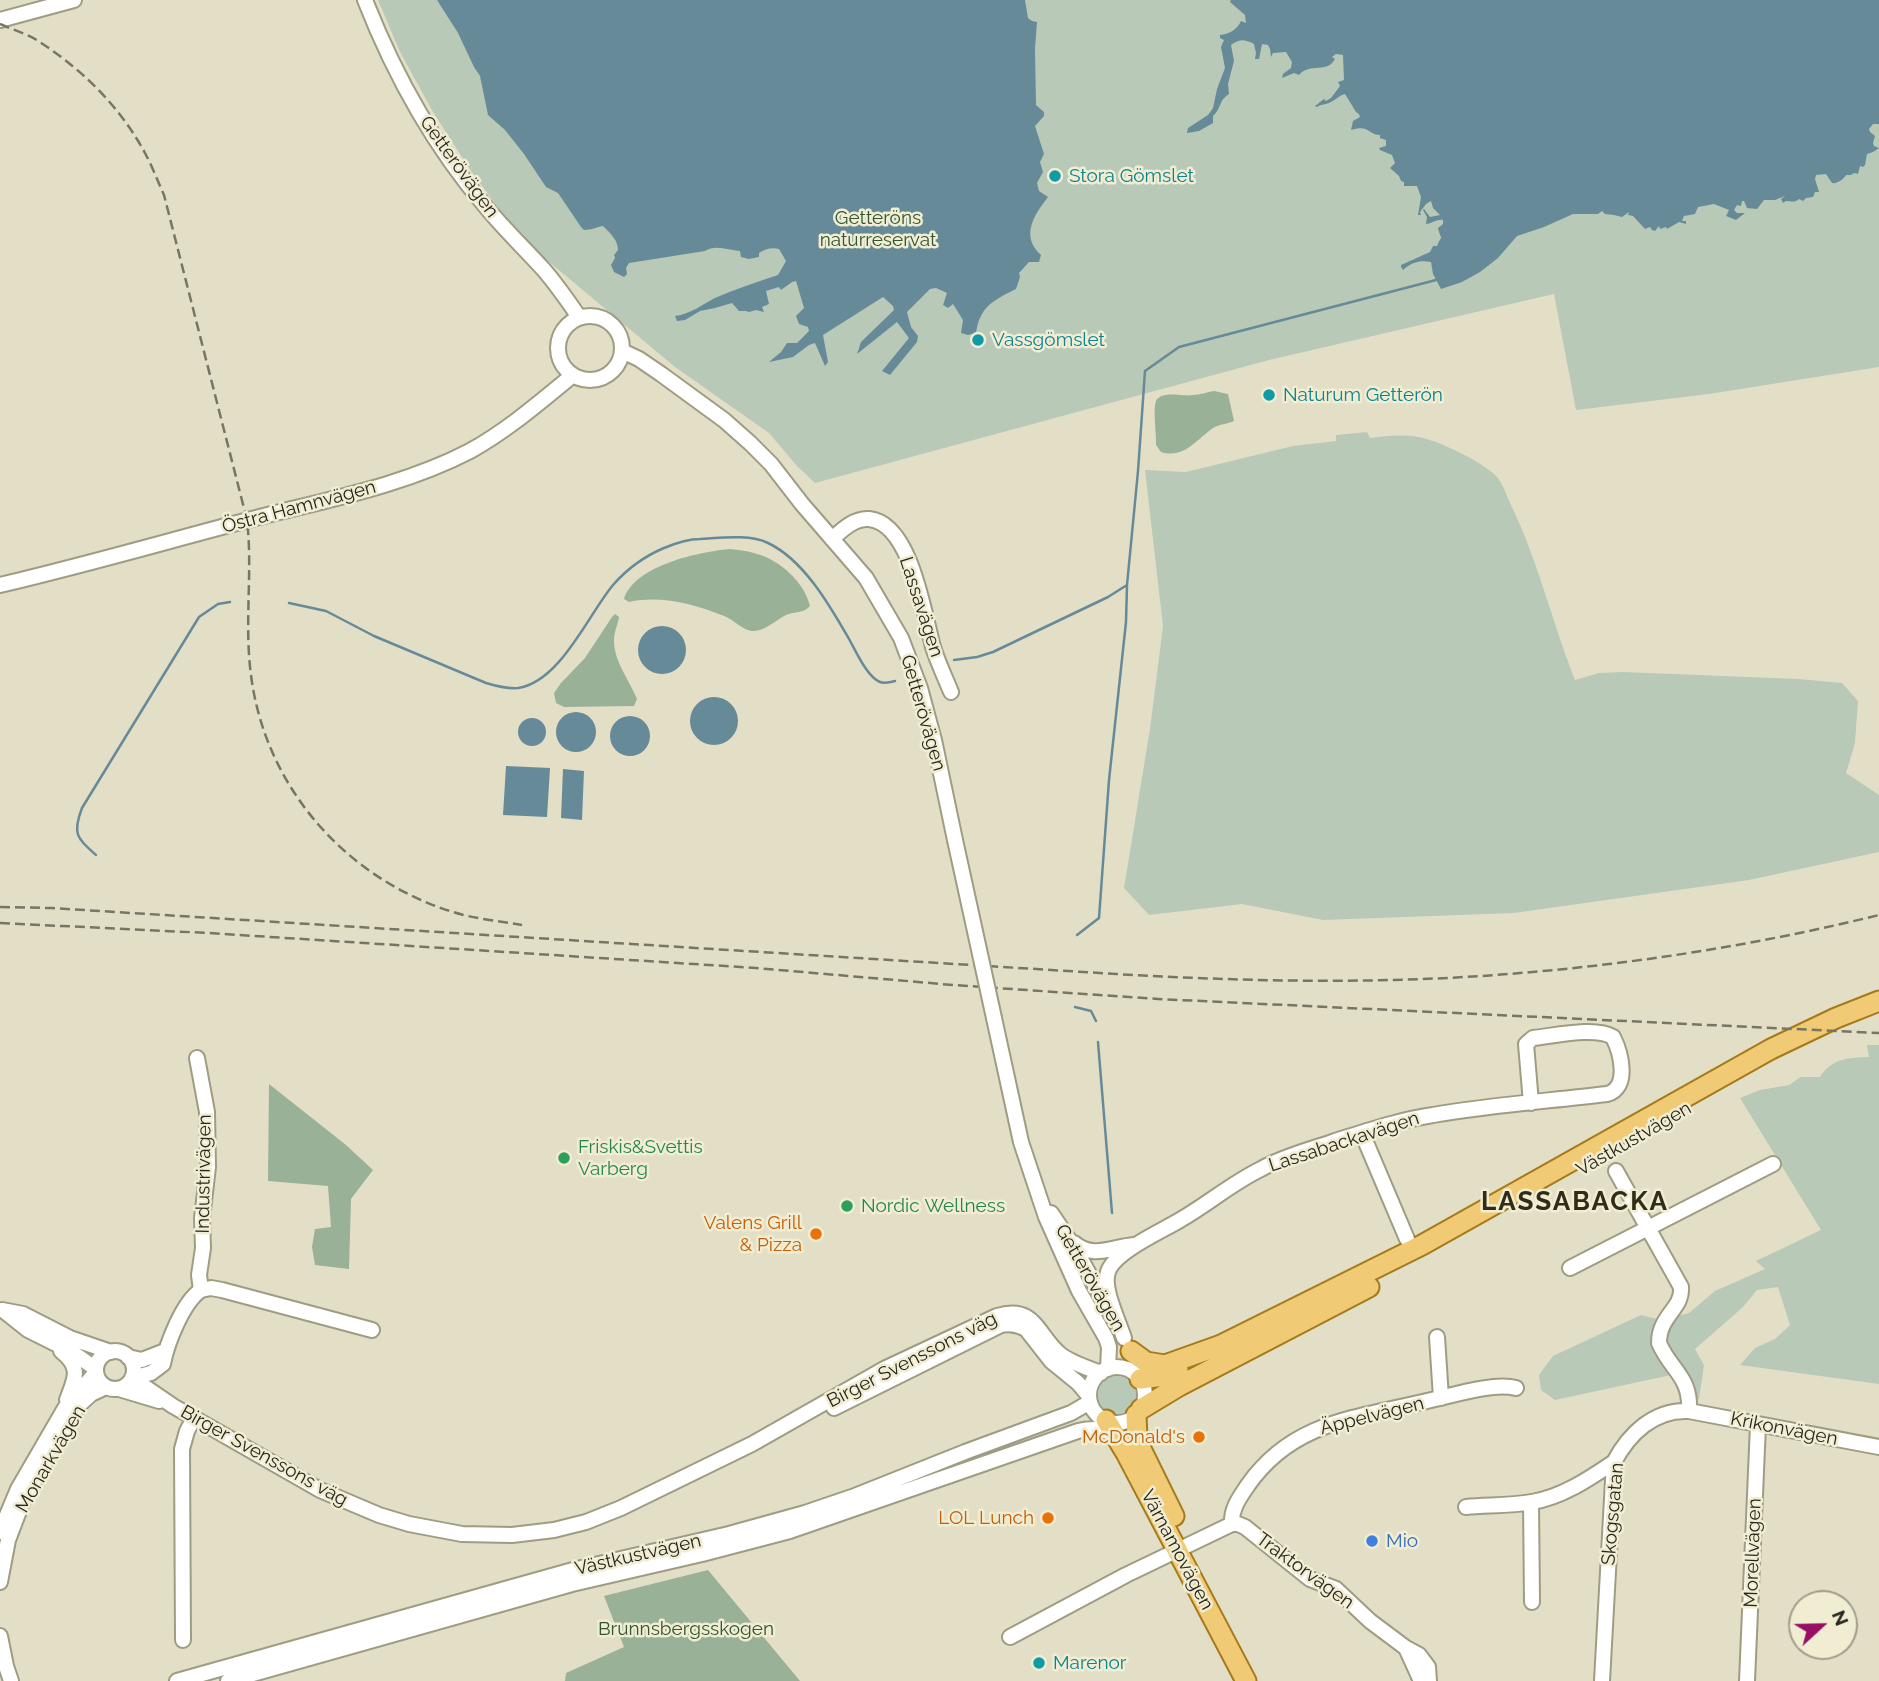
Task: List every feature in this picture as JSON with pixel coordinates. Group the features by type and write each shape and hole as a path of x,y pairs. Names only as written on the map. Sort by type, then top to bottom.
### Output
{"main road":[{"name":"Västkustvägen","path":"1139,1378 1155,1378 1174,1373 1221,1345 1405,1255 1771,1049 1836,1017 1879,1001"},
{"name":"Västkustvägen","path":"1139,1412 1169,1392 1595,1162 1753,1070 1829,1031 1879,1012"},
{"name":"Västkustvägen","path":"1128,1344 1146,1362 1160,1365 1221,1345"},
{"name":"Värnamovägen","path":"1169,1392 1150,1410 1144,1429 1145,1444 1183,1547 1246,1681"},
{"name":"Värnamovägen","path":"1139,1412 1140,1447 1166,1500"},
{"name":"Värnamovägen","path":"1108,1425 1183,1547 1254,1681"}],"street":[{"path":"0,20 74,0"},
{"name":"Getterövägen","path":"365,0 412,100 450,161 485,207 544,270 579,317"},
{"path":"593,316 612,324 620,337 622,351 613,370 601,378 587,380 573,375 563,365 558,344 567,325 579,317 593,316"},
{"name":"Getterövägen","path":"622,351 639,359 724,420 771,464 852,560 877,595 895,628 912,663 928,715 1021,1142 1046,1217 1080,1274 1128,1344 1139,1378"},
{"name":"Östra Hamnvägen","path":"0,585 327,500 419,473 464,454 512,425 573,375"},
{"name":"Lassavägen","path":"832,539 857,521 871,519 885,525 899,542 914,574 935,652 951,692"},
{"name":"Lassabackavägen","path":"1107,1258 1118,1247 1136,1244 1190,1214 1260,1169 1302,1151 1434,1114 1531,1103 1607,1094 1616,1091 1622,1078 1619,1051 1613,1037 1601,1032 1590,1032 1529,1040 1526,1044 1531,1103"},
{"name":"Industrivägen","path":"197,1058 206,1112 208,1167 202,1218 204,1248 199,1275 201,1290"},
{"path":"1362,1133 1408,1239"},
{"path":"1570,1268 1773,1164"},
{"path":"1616,1171 1681,1287 1679,1301 1662,1323 1660,1343 1684,1380 1689,1394 1689,1412"},
{"name":"Getterövägen","path":"1035,1184 1070,1241 1080,1274 1106,1338 1109,1347 1104,1371"},
{"path":"1070,1241 1084,1250 1107,1258"},
{"path":"1080,1274 1107,1258"},
{"path":"1107,1258 1106,1281 1128,1344"},
{"path":"173,1406 161,1378 164,1358 187,1303 201,1290 222,1290 372,1330"},
{"path":"1,1309 23,1314 70,1338 111,1352 120,1352 142,1360 164,1358"},
{"path":"1,1309 27,1330 72,1352 96,1371 99,1381 112,1388 127,1385 132,1378 134,1369 128,1357"},
{"name":"Birger Svenssons väg","path":"752,1444 884,1369 1005,1313 1014,1313 1032,1320 1067,1359 1104,1371"},
{"name":"Birger Svenssons väg","path":"132,1378 173,1406 320,1490 358,1507 418,1526 462,1534 490,1535 554,1530 586,1522 621,1508 752,1444 820,1415 1001,1325 1026,1329 1051,1361 1078,1383 1090,1399"},
{"path":"1437,1337 1441,1398"},
{"name":"Monarkvägen","path":"52,1343 73,1362 75,1371 65,1408"},
{"path":"96,1371 101,1358 111,1352"},
{"path":"132,1378 150,1373 164,1358"},
{"path":"1114,1367 1127,1369 1139,1378 1145,1396 1139,1412 1131,1419 1108,1425 1095,1411 1090,1399 1092,1383 1104,1371 1114,1367"},
{"name":"Monarkvägen","path":"0,1532 18,1489 65,1408 96,1371"},
{"name":"Äppelvägen","path":"1232,1524 1235,1505 1265,1463 1301,1436 1339,1421 1441,1398 1496,1386 1516,1388"},
{"name":"Birger Svenssons väg","path":"112,1388 173,1406"},
{"name":"Monarkvägen","path":"0,1582 8,1540 24,1498 78,1406 91,1394 112,1388"},
{"name":"Västkustvägen","path":"177,1681 573,1570 729,1534 806,1513 1071,1413 1090,1399"},
{"name":"Krikonvägen","path":"1689,1412 1879,1447"},
{"name":"Skogsgatan","path":"1602,1681 1614,1461 1632,1435 1648,1422 1667,1414 1689,1412"},
{"path":"183,1640 183,1449 187,1431 194,1418"},
{"name":"Västkustvägen","path":"228,1681 572,1584 780,1534 1078,1431 1106,1431 1108,1425 1086,1419 1012,1453"},
{"name":"Morellvägen","path":"1747,1681 1758,1425"},
{"path":"1466,1507 1531,1502 1567,1491 1614,1461"},
{"path":"1531,1502 1532,1602"},
{"path":"1010,1637 1126,1575 1232,1524"},
{"name":"Traktorvägen","path":"1232,1524 1245,1527 1310,1579 1336,1589 1370,1621 1424,1661 1429,1672 1429,1681"},
{"path":"0,1636 11,1681"},
{"path":"1406,1647 1421,1681"}],"green space":[{"name":"Getteröns naturreservat","path":"378,0 1879,0 1879,367 1709,394 1576,410 1554,294 1269,360 815,483 769,433 675,367 542,256 508,221 433,112 400,52"},
{"path":"1214,391 1228,394 1234,421 1213,428 1183,451 1161,452 1156,445 1156,401 1168,395 1196,395"},
{"path":"1367,432 1370,438 1406,436 1436,442 1488,469 1497,478 1504,488 1529,547 1575,680 1599,673 1623,672 1842,683 1858,701 1855,743 1846,773 1879,795 1879,852 1749,880 1514,913 1323,920 1242,904 1149,915 1124,888 1150,729 1163,626 1145,470 1186,472 1293,446 1336,441 1336,435"},
{"path":"730,549 766,557 783,567 803,589 810,606 786,615 761,630 752,631 724,616 689,604 665,600 629,602 624,599 630,587 654,569 686,557"},
{"path":"615,614 619,617 614,637 615,648 619,663 637,699 634,706 564,707 556,703 554,693 585,658"},
{"path":"1867,1045 1879,1045 1879,1384 1740,1365 1755,1348 1775,1339 1790,1325 1778,1287 1757,1290 1743,1307 1695,1349 1704,1365 1699,1399 1681,1399 1671,1375 1555,1400 1541,1390 1539,1375 1553,1356 1641,1315 1661,1320 1689,1313 1715,1291 1765,1269 1756,1261 1821,1230 1740,1098 1760,1090 1789,1085 1801,1077 1820,1077 1830,1066 1841,1060 1869,1057"},
{"path":"269,1084 373,1170 351,1199 349,1269 315,1265 312,1247 315,1229 331,1227 328,1186 268,1181"},
{"path":"1117,1376 1130,1382 1136,1395 1130,1408 1117,1414 1104,1408 1098,1395 1104,1382"},
{"name":"Brunnsbergsskogen","path":"708,1570 800,1681 565,1681 566,1673 624,1647 604,1596"}],"water":[{"path":"437,0 1025,0 1028,18 1037,22 1036,105 1044,112 1044,116 1035,126 1044,154 1040,162 1043,172 1037,183 1039,191 1048,197 1034,218 1030,233 1035,248 1041,255 1039,262 1029,262 1019,273 1016,289 989,305 981,316 976,333 968,335 961,333 963,320 953,304 948,308 943,305 947,293 936,288 930,289 907,312 911,327 918,336 917,342 890,375 882,371 909,338 897,322 857,354 861,342 894,310 883,297 823,335 828,362 825,366 815,343 793,357 769,362 787,343 797,343 809,331 808,327 799,324 796,316 804,308 796,281 781,290 779,287 766,291 769,304 762,307 764,312 739,311 732,303 700,311 685,320 677,321 675,316 778,275 786,261 779,249 766,249 759,253 759,257 749,259 741,257 740,251 713,248 629,263 624,277 614,272 611,265 618,250 613,237 603,226 584,230 558,193 546,187 505,130 488,115 480,76"},
{"path":"1231,0 1879,0 1879,124 1873,124 1869,129 1875,136 1874,146 1879,148 1867,154 1865,165 1860,166 1858,174 1846,175 1834,183 1826,174 1816,175 1819,192 1803,201 1799,199 1783,203 1781,199 1785,196 1764,200 1757,209 1747,208 1742,201 1741,206 1737,205 1734,210 1737,213 1745,213 1736,220 1726,216 1729,210 1714,204 1698,207 1695,214 1684,216 1682,221 1686,221 1686,224 1679,222 1667,229 1660,229 1659,226 1655,231 1650,227 1645,229 1633,216 1628,215 1629,212 1622,217 1602,211 1598,214 1573,214 1517,236 1498,258 1480,272 1441,289 1433,274 1431,262 1416,262 1403,270 1401,267 1430,252 1441,238 1438,228 1443,224 1443,220 1426,224 1424,209 1430,217 1440,215 1433,208 1431,201 1420,212 1421,215 1418,215 1421,197 1417,186 1404,186 1404,182 1390,168 1395,163 1392,155 1379,148 1386,146 1386,140 1365,129 1351,130 1353,121 1360,117 1345,94 1329,103 1315,106 1324,99 1326,101 1331,98 1340,86 1338,82 1344,80 1343,55 1336,54 1328,66 1308,69 1299,75 1294,73 1282,78 1291,68 1292,62 1286,52 1273,53 1271,57 1268,45 1262,44 1259,59 1255,59 1254,44 1245,41 1231,45 1234,61 1228,84 1229,94 1213,116 1213,123 1199,131 1187,133 1188,128 1208,115 1213,108 1225,68 1221,47 1224,40 1220,35 1232,31 1241,21 1246,23 1245,15"},
{"path":"662,626 679,633 686,650 679,667 662,674 645,667 638,650 645,633"},
{"path":"714,697 731,704 738,721 731,738 714,745 697,738 690,721 697,704"},
{"path":"576,712 590,718 596,732 590,746 576,752 562,746 556,732 562,718"},
{"path":"630,716 644,722 650,736 644,750 630,756 616,750 610,736 616,722"},
{"path":"532,718 542,722 546,732 542,742 532,746 522,742 518,732 522,722"},
{"path":"506,766 550,768 547,817 503,815"},
{"path":"563,769 584,771 582,820 561,818"}],"waterway":[{"path":"954,660 993,652 1108,597 1127,585 1145,371 1179,347 1436,280"},
{"path":"289,603 326,611 374,636 486,683 518,688 533,683 560,661 613,585 643,559 664,548 695,539 752,538 768,543 793,561 825,599 871,675 882,683 895,681"},
{"path":"1077,935 1099,918 1127,586"},
{"path":"96,855 78,835 77,824 82,808 199,617 218,604 230,602"},
{"path":"1075,1007 1091,1011 1096,1021"},
{"path":"1098,1042 1112,1213"}],"railway":[{"path":"0,24 31,37 52,50 98,90 136,137 164,195 247,520 249,656 259,716 273,755 293,791 317,823 346,852 378,877 414,897 453,912 522,925"},
{"path":"0,907 1116,974 1298,981 1481,976 1581,967 1731,946 1879,915"},
{"path":"0,923 208,933 756,968 1158,999 1879,1033"}],"place":[{"name":"Stora Gömslet","path":"1055,176"},
{"name":"Vassgömslet","path":"978,340"},
{"name":"Naturum Getterön","path":"1269,395"},
{"name":"Friskis&Svettis Varberg","path":"564,1158"},
{"name":"Nordic Wellness","path":"847,1206"},
{"name":"Valens Grill & Pizza","path":"816,1234"},
{"name":"McDonald's","path":"1199,1437"},
{"name":"LOL Lunch","path":"1048,1518"},
{"name":"Mio","path":"1372,1541"},
{"name":"Marenor","path":"1039,1663"}],"district":[{"name":"LASSABACKA","path":"1575,1202"}]}
